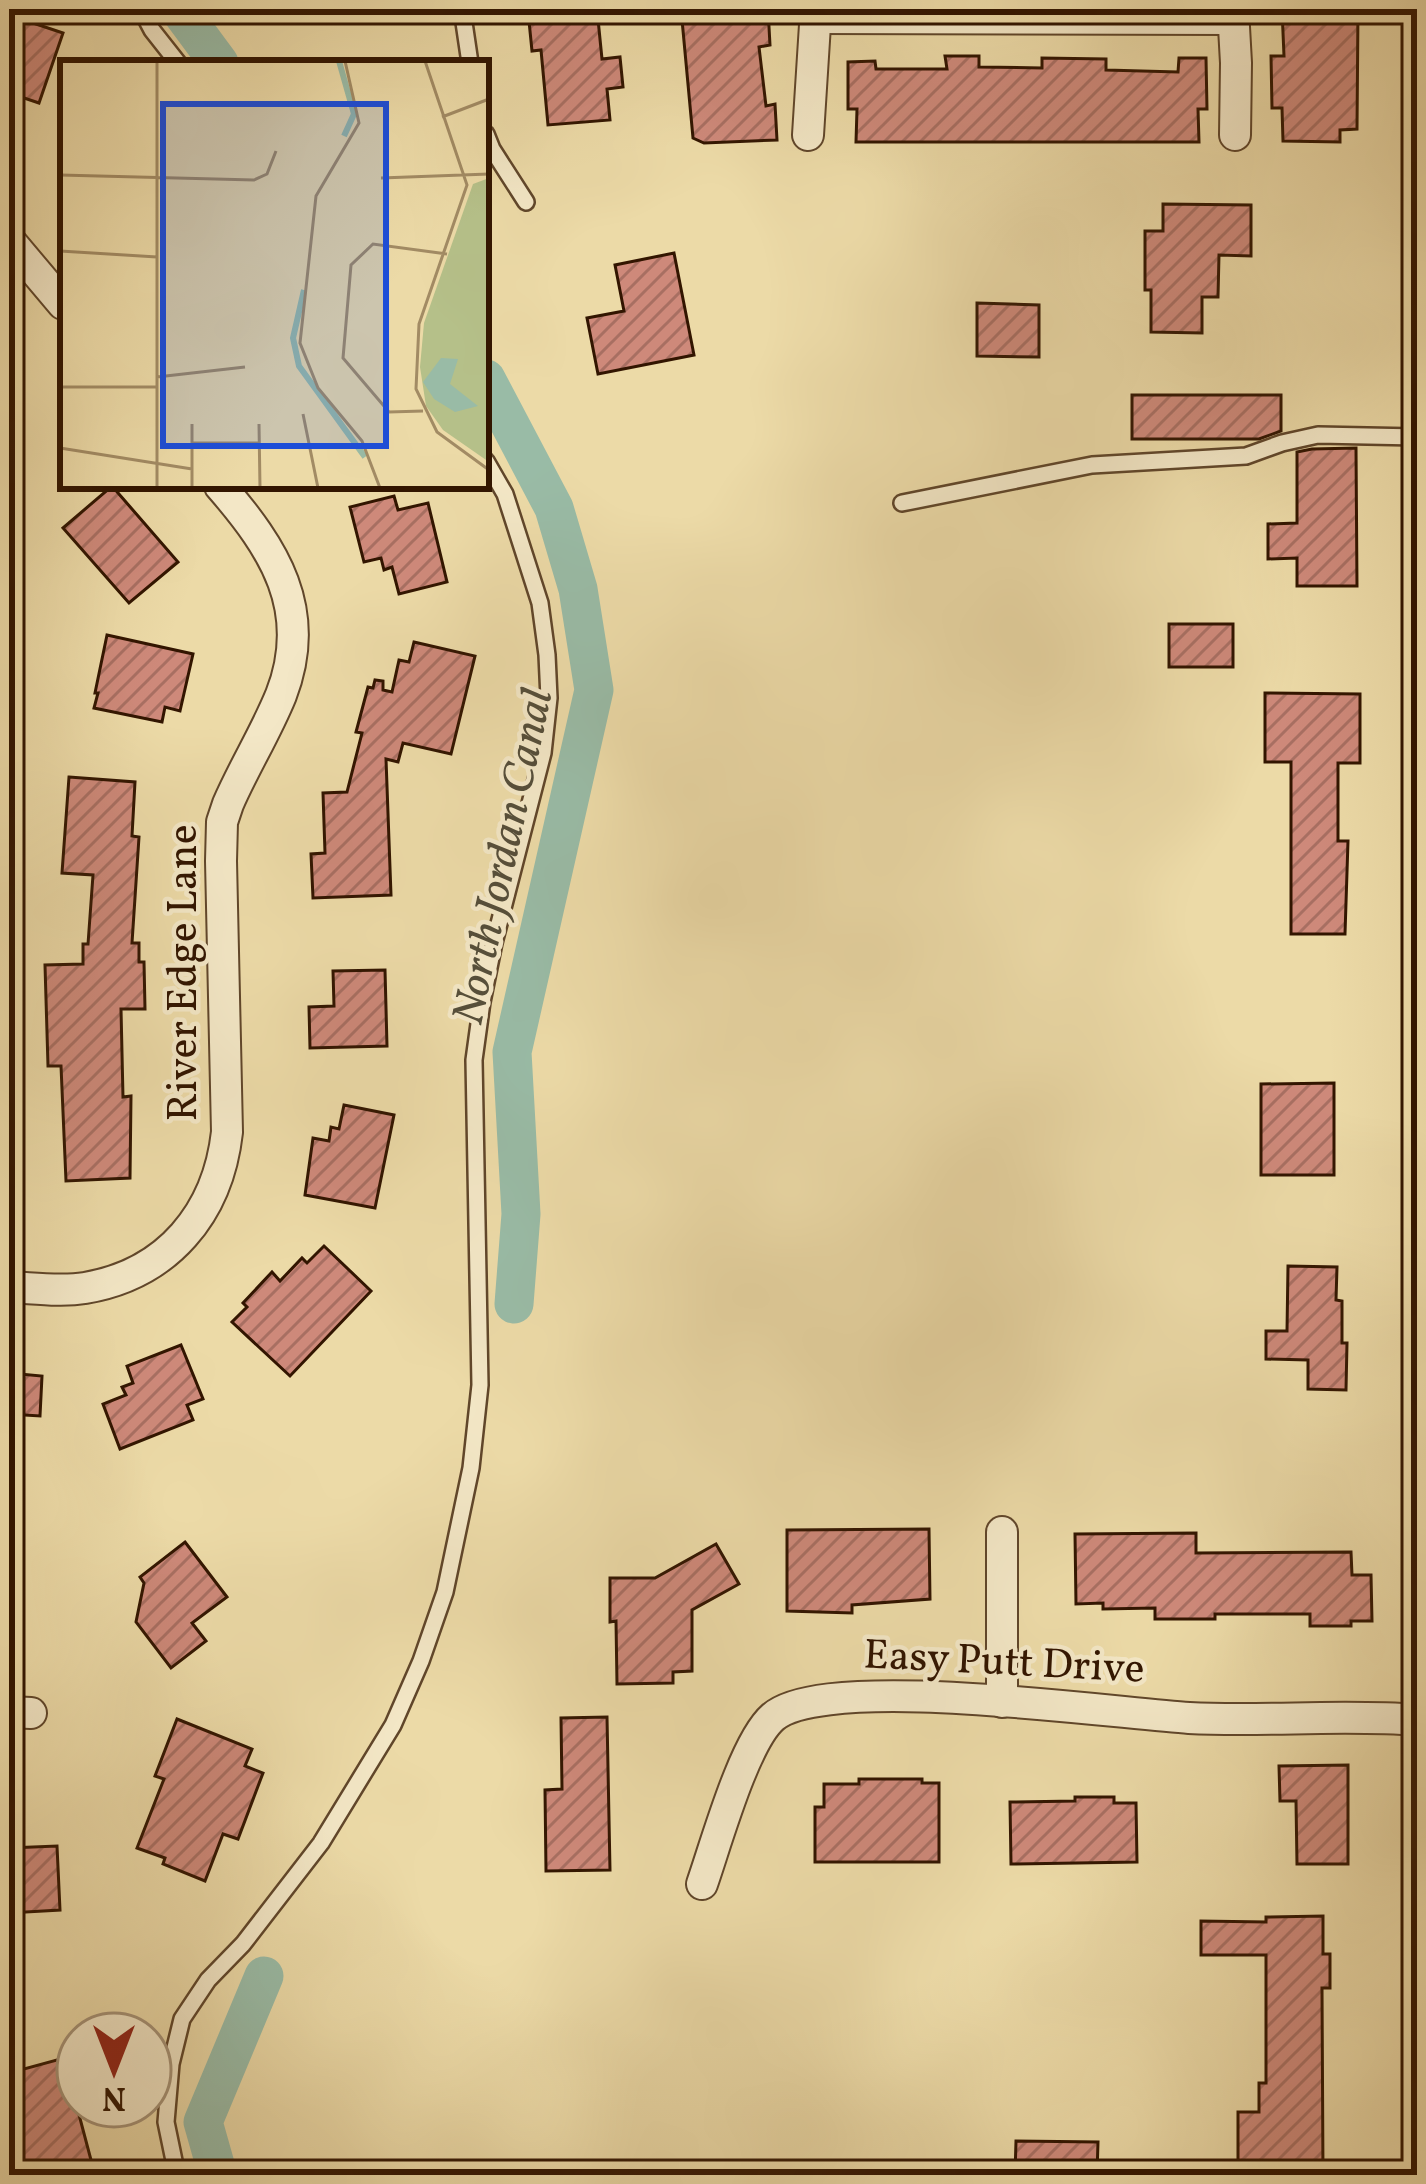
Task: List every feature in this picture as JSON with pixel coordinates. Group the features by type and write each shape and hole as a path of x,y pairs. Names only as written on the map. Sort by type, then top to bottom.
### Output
{"street":[{"path":"808,136 816,14 1233,14 1235,136"},
{"path":"9,240 60,300"},
{"name":"River Edge Lane","path":"9,1287 82,1289 123,1279 159,1258 192,1228 212,1194 225,1153 223,822 227,804 281,695 292,639 291,610 275,560 223,489"},
{"path":"1002,1532 1002,1702"},
{"name":"Easy Putt Drive","path":"702,1884 758,1735 774,1716 798,1703 844,1697 1002,1702 1188,1718 1417,1720"}],"lane":[{"path":"141,9 176,60"},
{"path":"462,9 470,60"},
{"path":"489,142 526,202"},
{"path":"902,503 1092,465 1246,456 1318,435 1417,437"},
{"path":"177,2175 166,2122 170,2064 182,2019 208,1980 243,1944 321,1844 393,1725 445,1592 471,1468 480,1385 474,1060 494,943 543,753 549,698 540,603 505,494 489,466"}],"building":[{"path":"597,9 602,59 620,57 623,87 607,89 610,120 548,125 541,50 532,51 528,11"},
{"path":"681,9 768,9 770,45 759,47 766,106 775,104 777,140 704,143 693,138"},
{"path":"1282,9 1358,9 1357,129 1340,130 1340,142 1283,141 1282,108 1272,108 1271,56 1284,56"},
{"path":"9,15 63,33 39,103 9,93"},
{"path":"945,56 979,56 979,67 1042,68 1042,58 1106,59 1106,70 1178,72 1179,58 1206,58 1207,109 1198,109 1199,142 856,142 857,109 848,109 848,62 875,61 876,69 947,69"},
{"path":"1163,204 1251,205 1251,256 1219,255 1218,297 1202,297 1202,333 1151,332 1145,231 1163,231"},
{"path":"674,253 694,355 598,374 587,318 624,311 615,265"},
{"path":"977,303 1039,305 1039,357 977,356"},
{"path":"1132,395 1281,395 1281,431 1259,439 1132,439"},
{"path":"1356,448 1357,586 1297,586 1297,558 1268,559 1268,524 1297,523 1297,452"},
{"path":"108,489 115,489 178,562 129,603 63,528"},
{"path":"394,496 398,510 428,503 447,582 399,594 392,567 384,570 381,558 364,562 350,507"},
{"path":"1169,624 1233,624 1233,667 1169,667"},
{"path":"107,635 193,654 180,711 165,707 162,722 94,708"},
{"path":"414,642 475,656 451,754 403,743 398,762 386,759 391,895 313,898 311,854 325,853 323,793 347,792 368,687 373,688 375,680 383,681 383,690 392,692 399,660 409,662"},
{"path":"1265,693 1360,694 1360,763 1338,763 1338,841 1348,841 1345,934 1291,934 1291,762 1265,762"},
{"path":"69,777 135,782 132,836 139,837 132,943 139,943 139,962 144,962 145,1009 121,1009 123,1097 131,1096 130,1178 66,1181 61,1066 48,1066 45,965 83,964 83,944 88,944 93,875 62,873"},
{"path":"385,970 387,1046 310,1048 309,1007 334,1006 333,971"},
{"path":"1334,1083 1334,1175 1261,1175 1261,1084"},
{"path":"344,1105 394,1115 375,1208 305,1195 313,1138 329,1141 331,1127 339,1129"},
{"path":"324,1246 371,1291 290,1376 232,1322 272,1272 280,1281 302,1258 307,1263"},
{"path":"1288,1266 1337,1267 1336,1300 1342,1301 1342,1343 1347,1343 1346,1390 1308,1389 1308,1360 1266,1359 1266,1331 1287,1331"},
{"path":"181,1345 203,1399 187,1405 193,1420 120,1449 103,1404 126,1395 122,1387 133,1383 127,1366"},
{"path":"9,1373 42,1376 40,1416 9,1414"},
{"path":"929,1529 930,1599 852,1605 852,1613 787,1611 787,1530"},
{"path":"1196,1533 1196,1553 1351,1552 1352,1575 1371,1575 1372,1621 1310,1626 1310,1614 1155,1619 1155,1608 1103,1609 1103,1603 1076,1604 1075,1534"},
{"path":"185,1542 227,1597 192,1623 206,1641 171,1668 136,1622 144,1583 140,1577"},
{"path":"716,1544 739,1584 692,1610 692,1671 673,1672 673,1683 617,1684 610,1578 655,1578"},
{"path":"607,1717 610,1870 546,1871 545,1790 562,1789 561,1718"},
{"path":"177,1719 252,1749 245,1766 263,1773 238,1839 223,1834 205,1881 137,1848 164,1779 155,1776"},
{"path":"1348,1765 1348,1864 1297,1864 1296,1801 1280,1801 1279,1766"},
{"path":"859,1779 939,1783 939,1862 815,1862 815,1807 824,1807 824,1784 859,1784"},
{"path":"1075,1797 1114,1797 1114,1803 1136,1803 1137,1862 1011,1864 1010,1802 1075,1801"},
{"path":"57,1846 60,1910 9,1913 9,1848"},
{"path":"1323,1916 1323,1954 1330,1954 1330,1988 1322,1988 1323,2175 1238,2175 1238,2112 1259,2112 1259,2083 1266,2083 1266,1955 1201,1955 1201,1921 1266,1922 1266,1917"},
{"path":"54,2061 54,2130 83,2130 95,2175 25,2175 9,2112 9,2100 19,2097 14,2078 21,2076 20,2070"},
{"path":"1016,2141 1098,2142 1097,2175 1015,2175"}],"waterway":[{"name":"North Jordan Canal","path":"179,9 217,60"},
{"name":"North Jordan Canal","path":"489,385 554,508 578,589 594,690 512,1052 521,1214 514,1304"},
{"name":"North Jordan Canal","path":"218,2175 203,2122 264,1976"}]}
